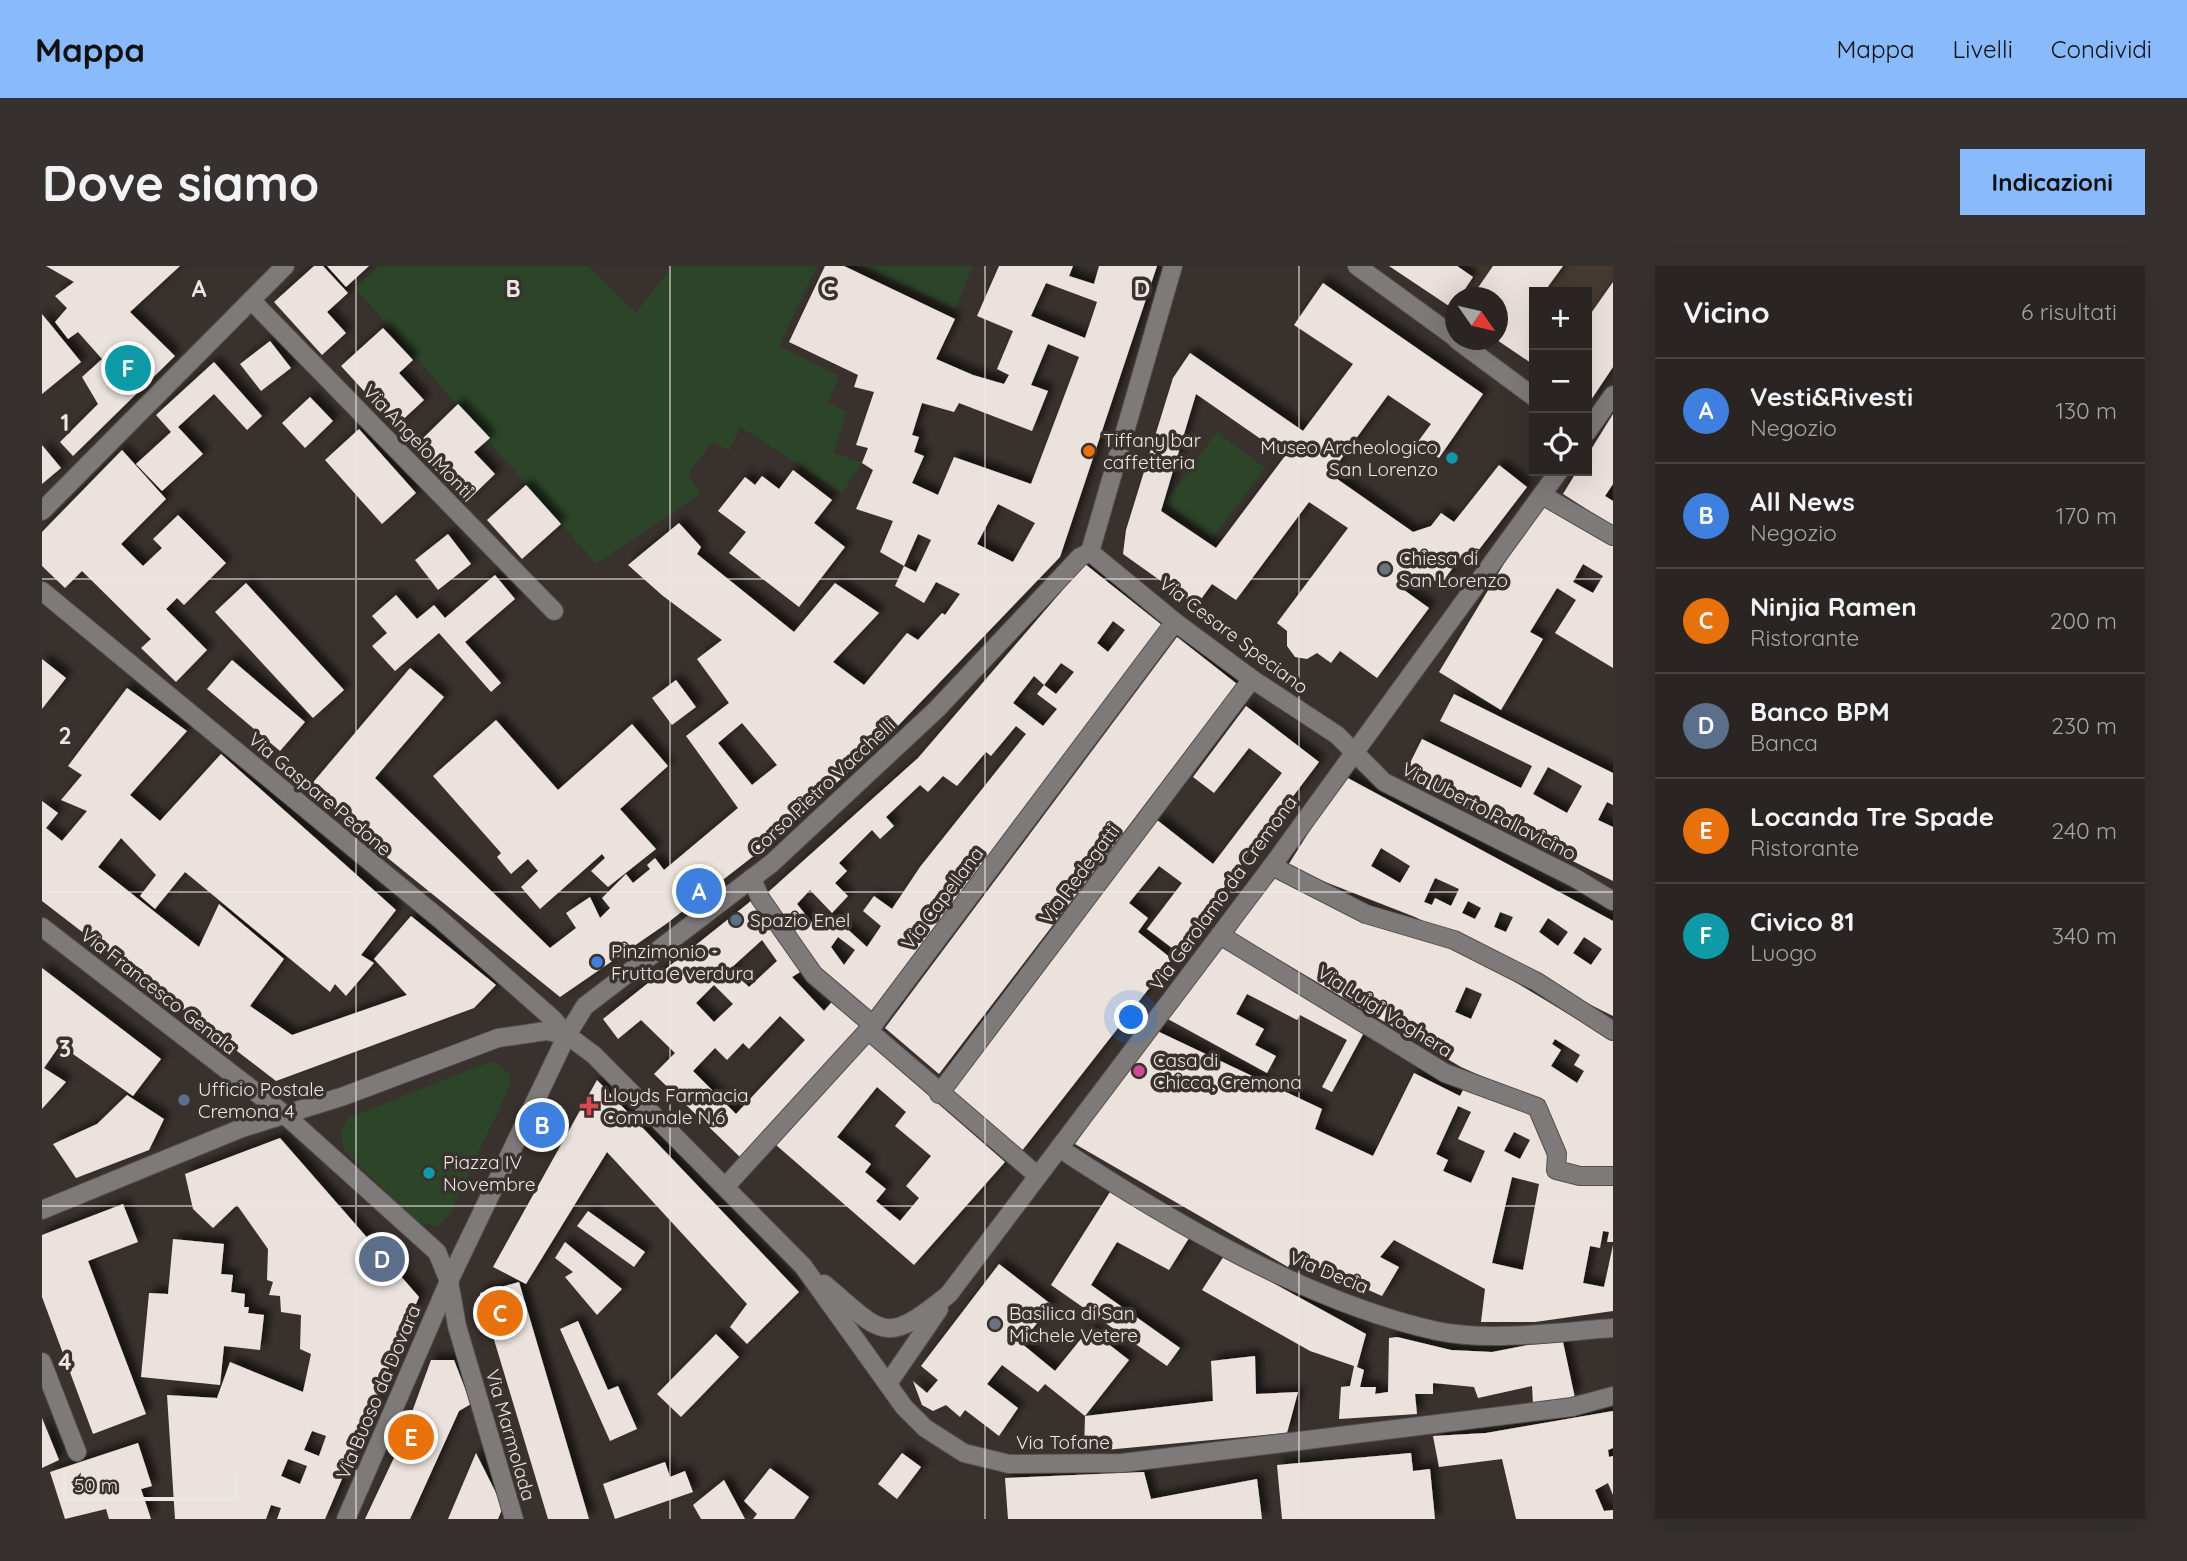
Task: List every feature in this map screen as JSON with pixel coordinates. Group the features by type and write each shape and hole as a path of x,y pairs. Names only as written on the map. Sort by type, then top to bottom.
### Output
{"street":[{"path":"42,511 285,266"},
{"path":"1090,552 1173,266"},
{"path":"1356,266 1445,331"},
{"name":"Via Angelo Monti","path":"251,300 554,611"},
{"path":"1471,350 1529,393"},
{"path":"1592,425 1613,395"},
{"name":"Via Gerolamo da Cremona","path":"803,1266 879,1328 894,1329 920,1318 949,1294 1272,866 1353,750 1555,476"},
{"path":"1542,495 1613,536"},
{"name":"Via Cesare Speciano","path":"1090,552 1175,622 1252,679 1337,734 1353,750"},
{"name":"Corso Pietro Vacchelli","path":"566,1035 585,1006 772,863 937,709 1080,557 1090,552"},
{"name":"Via Gaspare Pedone","path":"42,592 441,920 554,1019 566,1035"},
{"name":"Via Capellana","path":"726,1186 871,1028 1175,622"},
{"name":"Via Redegatti","path":"939,1094 1252,679"},
{"name":"Via Uberto Pallavicino","path":"1353,750 1384,782 1563,872 1613,901"},
{"path":"1272,866 1366,914 1454,940 1537,982 1613,1031"},
{"path":"752,878 760,898 814,975 939,1094 1038,1177"},
{"name":"Via Francesco Genala","path":"42,926 284,1114"},
{"name":"Via Luigi Voghera","path":"1220,935 1445,1073 1537,1107 1557,1154 1556,1170 1580,1176 1613,1177"},
{"path":"42,1210 284,1114 344,1096 498,1038 546,1031 566,1035 449,1281"},
{"name":"Via Tofane","path":"566,1035 598,1060 803,1266 889,1382 904,1408 947,1443 964,1453 1009,1464 1122,1462 1572,1407 1613,1396"},
{"path":"284,1114 437,1252 449,1281"},
{"name":"Via Decia","path":"1059,1148 1115,1185 1283,1277 1363,1309 1439,1331 1515,1335 1613,1328"},
{"name":"Via Buoso da Dovara","path":"346,1519 449,1281"},
{"name":"Via Marmolada","path":"449,1281 457,1326 514,1519"},
{"path":"889,1382 949,1294"},
{"path":"42,1362 77,1452"}],"shaded area":[{"path":"1389,266 1613,266 1613,367 1592,398 1592,287 1529,287 1529,362 1508,347 1508,287 1445,287 1445,304"}],"green space":[{"path":"379,266 588,266 636,313 672,266 817,266 779,346 839,376 828,403 846,412 834,453 862,463 842,493 740,427 728,451 713,441 688,474 700,494 596,564 355,288"},
{"path":"862,266 973,266 955,308"},
{"path":"1217,432 1265,468 1212,539 1165,503"},
{"path":"491,1061 504,1069 511,1083 450,1214 437,1226 416,1222 346,1152 342,1139 345,1123 347,1119"}],"building":[{"path":"46,266 180,266 130,312 175,356 73,456 60,442 98,404 82,377 102,359 78,332 68,339 55,322 67,308 55,296 74,282"},
{"path":"314,266 323,266 348,293 327,312 346,333 322,355 274,302"},
{"path":"327,266 369,266 346,287"},
{"path":"825,266 844,266 955,319 936,359 973,375 1004,384 1009,375 997,369 1013,331 977,316 999,266 1073,266 1069,276 1094,284 1099,266 1157,266 1060,557 892,732 773,841 666,924 560,997 379,851 310,786 410,668 444,697 375,778 550,948 576,928 566,913 590,897 600,918 610,908 602,898 626,874 633,883 650,869 647,865 655,858 664,870 738,808 686,736 729,703 697,659 722,640 663,596 628,565 679,523 701,547 697,554 794,632 835,583 879,613 833,662 864,685 907,633 918,640 942,613 945,615 960,594 936,582 924,603 895,586 904,566 880,552 893,521 856,509 873,470 862,463 868,448 856,445 874,392 854,387 858,375 789,342","holes":["1046,283 1097,302 1085,338 1031,316","1048,344 1079,357 1031,484 954,457 938,495 912,483 924,456 914,452 919,437 912,435 922,403 954,412 959,403 1032,431 1048,391 1031,385","998,504 1035,523 1013,562 977,544","918,534 931,540 916,572 904,566","742,723 777,765 752,785 718,743"]},
{"path":"1389,266 1457,266 1473,277 1466,287 1445,287 1445,303"},
{"path":"1493,266 1563,266 1548,287 1529,287 1529,362 1508,347 1508,287 1479,287"},
{"path":"1613,282 1613,367 1592,398 1592,350 1592,312"},
{"path":"1323,283 1483,394 1439,458 1417,443 1431,424 1388,395 1330,474 1413,532 1431,526 1441,513 1454,522 1499,465 1527,487 1468,564 1460,558 1441,584 1422,574 1404,590 1429,608 1377,678 1340,651 1331,663 1317,653 1307,659 1295,657 1287,646 1287,631 1277,623 1348,528 1309,502 1236,600 1212,584 1196,606 1123,554 1126,530 1173,378 1190,353 1303,431 1353,364 1294,325","holes":["1196,394 1285,456 1216,548 1161,511"]},
{"path":"42,314 81,362 42,394"},
{"path":"383,328 413,360 399,373 424,400 396,426 341,366"},
{"path":"270,341 291,368 261,391 240,364"},
{"path":"214,362 262,416 247,430 214,394 178,427 203,454 162,491 136,464 171,432 156,415"},
{"path":"310,397 333,421 305,448 282,423"},
{"path":"458,404 490,438 474,452 495,474 466,502 414,447"},
{"path":"1613,414 1613,484 1605,496 1613,501 1613,526 1563,494 1574,476 1592,476 1592,448"},
{"path":"359,429 416,493 382,524 325,460"},
{"path":"42,445 61,468 42,484"},
{"path":"122,450 166,499 121,544 143,566 162,548 153,539 178,515 226,563 184,605 177,598 166,609 207,650 176,682 141,648 151,639 82,571 65,588 42,566 42,532"},
{"path":"793,470 832,500 814,523 845,547 799,607 729,553 746,532 718,511 745,477 755,485 762,476 779,489"},
{"path":"526,485 561,524 522,559 487,520"},
{"path":"1541,502 1613,545 1613,668 1555,633 1576,600 1557,588 1530,632 1543,639 1501,710 1439,672","holes":["1583,564 1603,576 1593,593 1573,582"]},
{"path":"448,534 471,564 438,590 415,560"},
{"path":"1085,564 1163,626 869,1014 832,983 765,895 918,758","holes":["1113,621 1125,630 1108,652 1097,643","1061,663 1074,672 1056,694 1044,685","1034,676 1044,685 1037,694 1057,709 1043,726 1013,703","1016,726 1026,734 920,867 892,909 874,896 863,911 881,926 867,947 831,914 817,929 797,904 810,890 832,913 848,896 835,883 847,871 839,863 872,830 880,839 894,826 886,817 920,785 928,792 943,776 957,786 986,752 991,756","838,937 855,950 844,965 831,947"]},
{"path":"495,575 515,599 465,642 501,683 491,692 439,633 395,671 372,646 387,633 372,616 396,595 417,619 434,605 445,618"},
{"path":"246,583 344,690 313,718 215,612"},
{"path":"1177,637 1237,684 939,1074 885,1028"},
{"path":"42,659 66,678 42,709"},
{"path":"232,660 305,722 280,751 207,689"},
{"path":"676,680 696,707 672,725 652,698"},
{"path":"127,688 187,731 130,795 160,821 221,754 396,910 361,955 374,963 346,996 335,984 330,992 185,872 155,909 140,896 156,875 121,838 98,867 199,947 219,904 284,959 250,1006 292,1035 407,995 374,959 411,916 496,985 474,1008 276,1081 42,901 42,801 58,813 46,828 62,841 87,811 61,800 82,775 68,766"},
{"path":"1454,694 1613,773 1613,805 1607,802 1598,820 1613,827 1613,881 1403,777 1422,739 1521,788 1532,766 1440,721","holes":["1548,767 1582,786 1567,813 1533,794"]},
{"path":"1246,706 1319,762 1176,951 1147,929 1182,883 1159,866 1129,903 1148,918 1138,932 1172,959 1021,1152 943,1091 1157,820 1213,864 1282,773 1249,748 1214,793 1193,777"},
{"path":"496,720 558,790 632,724 668,766 620,809 656,849 608,887 591,871 605,858 602,854 540,909 521,887 538,871 528,859 511,874 497,857 501,853 433,776"},
{"path":"1344,776 1613,921 1613,1016 1415,917 1287,867","holes":["1381,848 1410,866 1400,883 1371,866","1435,878 1459,889 1451,906 1435,898 1432,905 1424,902","1468,901 1481,908 1475,919 1462,913","1500,912 1513,917 1506,932 1494,927","1548,918 1568,932 1558,946 1539,932","1584,937 1602,949 1591,965 1573,953"]},
{"path":"1275,873 1477,959 1613,1041 1613,1169 1567,1168 1537,1101 1461,1067 1234,933","holes":["1466,987 1482,994 1471,1019 1455,1012","1555,1039 1580,1055 1574,1065 1584,1071 1577,1083 1551,1066 1561,1050 1552,1044"]},
{"path":"751,901 805,969 792,977 824,1011 836,997 863,1022 740,1157 654,1074 675,1053 641,1020 618,1039 603,1019","holes":["762,940 777,961 749,987 730,969","714,985 733,1004 714,1022 696,1003","780,1016 805,1040 736,1114 693,1071 715,1048 727,1060 743,1043 749,1049"]},
{"path":"1222,948 1368,1025 1332,1092 1322,1087 1347,1040 1300,1015 1297,1020 1247,994 1236,1014 1264,1029 1255,1045 1276,1056 1267,1073 1166,1018"},
{"path":"42,968 161,1059 133,1096 60,1045 44,1068 66,1082 42,1109"},
{"path":"1155,1030 1322,1109 1315,1129 1373,1156 1414,1073 1460,1096 1464,1088 1532,1113 1552,1151 1553,1176 1613,1182 1613,1242 1607,1242 1609,1232 1603,1231 1600,1248 1590,1246 1583,1283 1604,1287 1613,1245 1613,1311 1535,1322 1481,1322 1485,1289 1394,1240 1380,1257 1399,1267 1382,1296 1294,1257 1288,1267 1075,1144","holes":["1458,1106 1471,1112 1458,1139 1485,1151 1471,1183 1443,1171 1448,1160 1436,1154","1514,1132 1530,1140 1520,1159 1504,1151","1512,1177 1539,1184 1523,1270 1492,1263"]},
{"path":"866,1041 1005,1162 914,1265 776,1145","holes":["877,1087 906,1112 895,1126 931,1156 906,1186 919,1198 900,1221 876,1201 886,1189 865,1172 871,1164 837,1137"]},
{"path":"597,1080 799,1292 747,1344 730,1327 747,1304 607,1152 526,1284 493,1267"},
{"path":"127,1095 164,1119 149,1150 76,1178 53,1144 97,1124"},
{"path":"280,1138 419,1297 325,1519 277,1519 281,1508 271,1505 266,1519 175,1519 167,1395 217,1398 230,1362 303,1392 311,1354 300,1349 301,1315 281,1312 280,1296 269,1295 273,1282 267,1280 268,1249 237,1205 213,1228 193,1209 185,1174","holes":["312,1431 326,1436 319,1456 304,1450","288,1459 307,1466 300,1484 281,1476"]},
{"path":"1110,1192 1189,1238 1169,1270 1117,1242 1091,1285 1180,1348 1167,1366 1051,1285"},
{"path":"123,1204 138,1242 88,1261 146,1414 93,1434 42,1297 42,1235"},
{"path":"588,1211 645,1252 634,1267 577,1226"},
{"path":"173,1239 224,1244 221,1274 233,1275 231,1292 245,1294 244,1307 249,1307 248,1313 264,1315 260,1350 224,1346 220,1385 141,1377 149,1293 168,1294"},
{"path":"565,1242 622,1289 597,1315 565,1277 573,1272 555,1258"},
{"path":"1224,1256 1366,1334 1357,1367 1364,1370 1360,1387 1376,1387 1375,1394 1388,1392 1389,1338 1397,1337 1451,1350 1492,1352 1563,1342 1575,1398 1533,1404 1532,1386 1478,1398 1474,1387 1433,1383 1433,1394 1415,1394 1417,1414 1339,1419 1341,1387 1350,1386 1354,1366 1310,1351 1202,1290"},
{"path":"999,1264 1052,1305 1021,1343 1055,1371 1089,1329 1129,1360 1085,1416 1045,1384 1038,1392 1002,1365 987,1384 1018,1408 999,1436 965,1410 960,1417 946,1405 933,1411 922,1405 913,1381 927,1393 938,1380 921,1366"},
{"path":"519,1282 589,1519 548,1519 480,1293"},
{"path":"578,1321 608,1390 618,1386 637,1429 610,1441 560,1329"},
{"path":"716,1334 739,1357 681,1417 657,1394"},
{"path":"1255,1356 1256,1394 1298,1392 1287,1433 1084,1452 1085,1416 1213,1401 1211,1361"},
{"path":"431,1360 454,1360 471,1404 459,1411 410,1519 365,1519 400,1445"},
{"path":"1613,1411 1613,1448 1608,1450 1609,1457 1613,1456 1613,1495 1608,1483 1595,1490 1604,1511 1613,1510 1613,1519 1516,1519 1502,1459 1439,1467 1433,1436 1486,1433"},
{"path":"42,1418 59,1460 42,1468"},
{"path":"138,1443 152,1486 141,1489 151,1519 109,1519 106,1509 65,1519 50,1472"},
{"path":"476,1453 503,1507 498,1519 448,1519"},
{"path":"902,1453 921,1467 897,1499 878,1484"},
{"path":"1411,1453 1413,1471 1430,1469 1435,1519 1282,1519 1277,1465"},
{"path":"665,1462 670,1477 685,1471 693,1492 615,1519 603,1484"},
{"path":"770,1468 809,1497 794,1519 753,1519 757,1514 744,1501"},
{"path":"1144,1472 1151,1499 1257,1479 1262,1519 1008,1519 1005,1478"},
{"path":"724,1480 745,1519 701,1519 693,1505"}],"place":[{"name":"Civico 81","path":"128,368"},
{"name":"Tiffany bar caffetteria","path":"1089,451"},
{"name":"Museo Archeologico San Lorenzo","path":"1452,458"},
{"name":"Chiesa di San Lorenzo","path":"1385,569"},
{"name":"Vesti&Rivesti","path":"699,891"},
{"name":"Spazio Enel","path":"736,920"},
{"name":"Pinzimonio - Frutta e verdura","path":"597,962"},
{"name":"Casa di Chicca, Cremona","path":"1139,1071"},
{"name":"Ufficio Postale Cremona 4","path":"184,1100"},
{"name":"Lloyds Farmacia Comunale N.6","path":"589,1106"},
{"name":"All News","path":"542,1125"},
{"name":"Piazza IV Novembre","path":"429,1173"},
{"name":"Banco BPM","path":"382,1259"},
{"name":"Ninjia Ramen","path":"500,1313"},
{"name":"Basilica di San Michele Vetere","path":"995,1324"},
{"name":"Locanda Tre Spade","path":"411,1437"}]}
